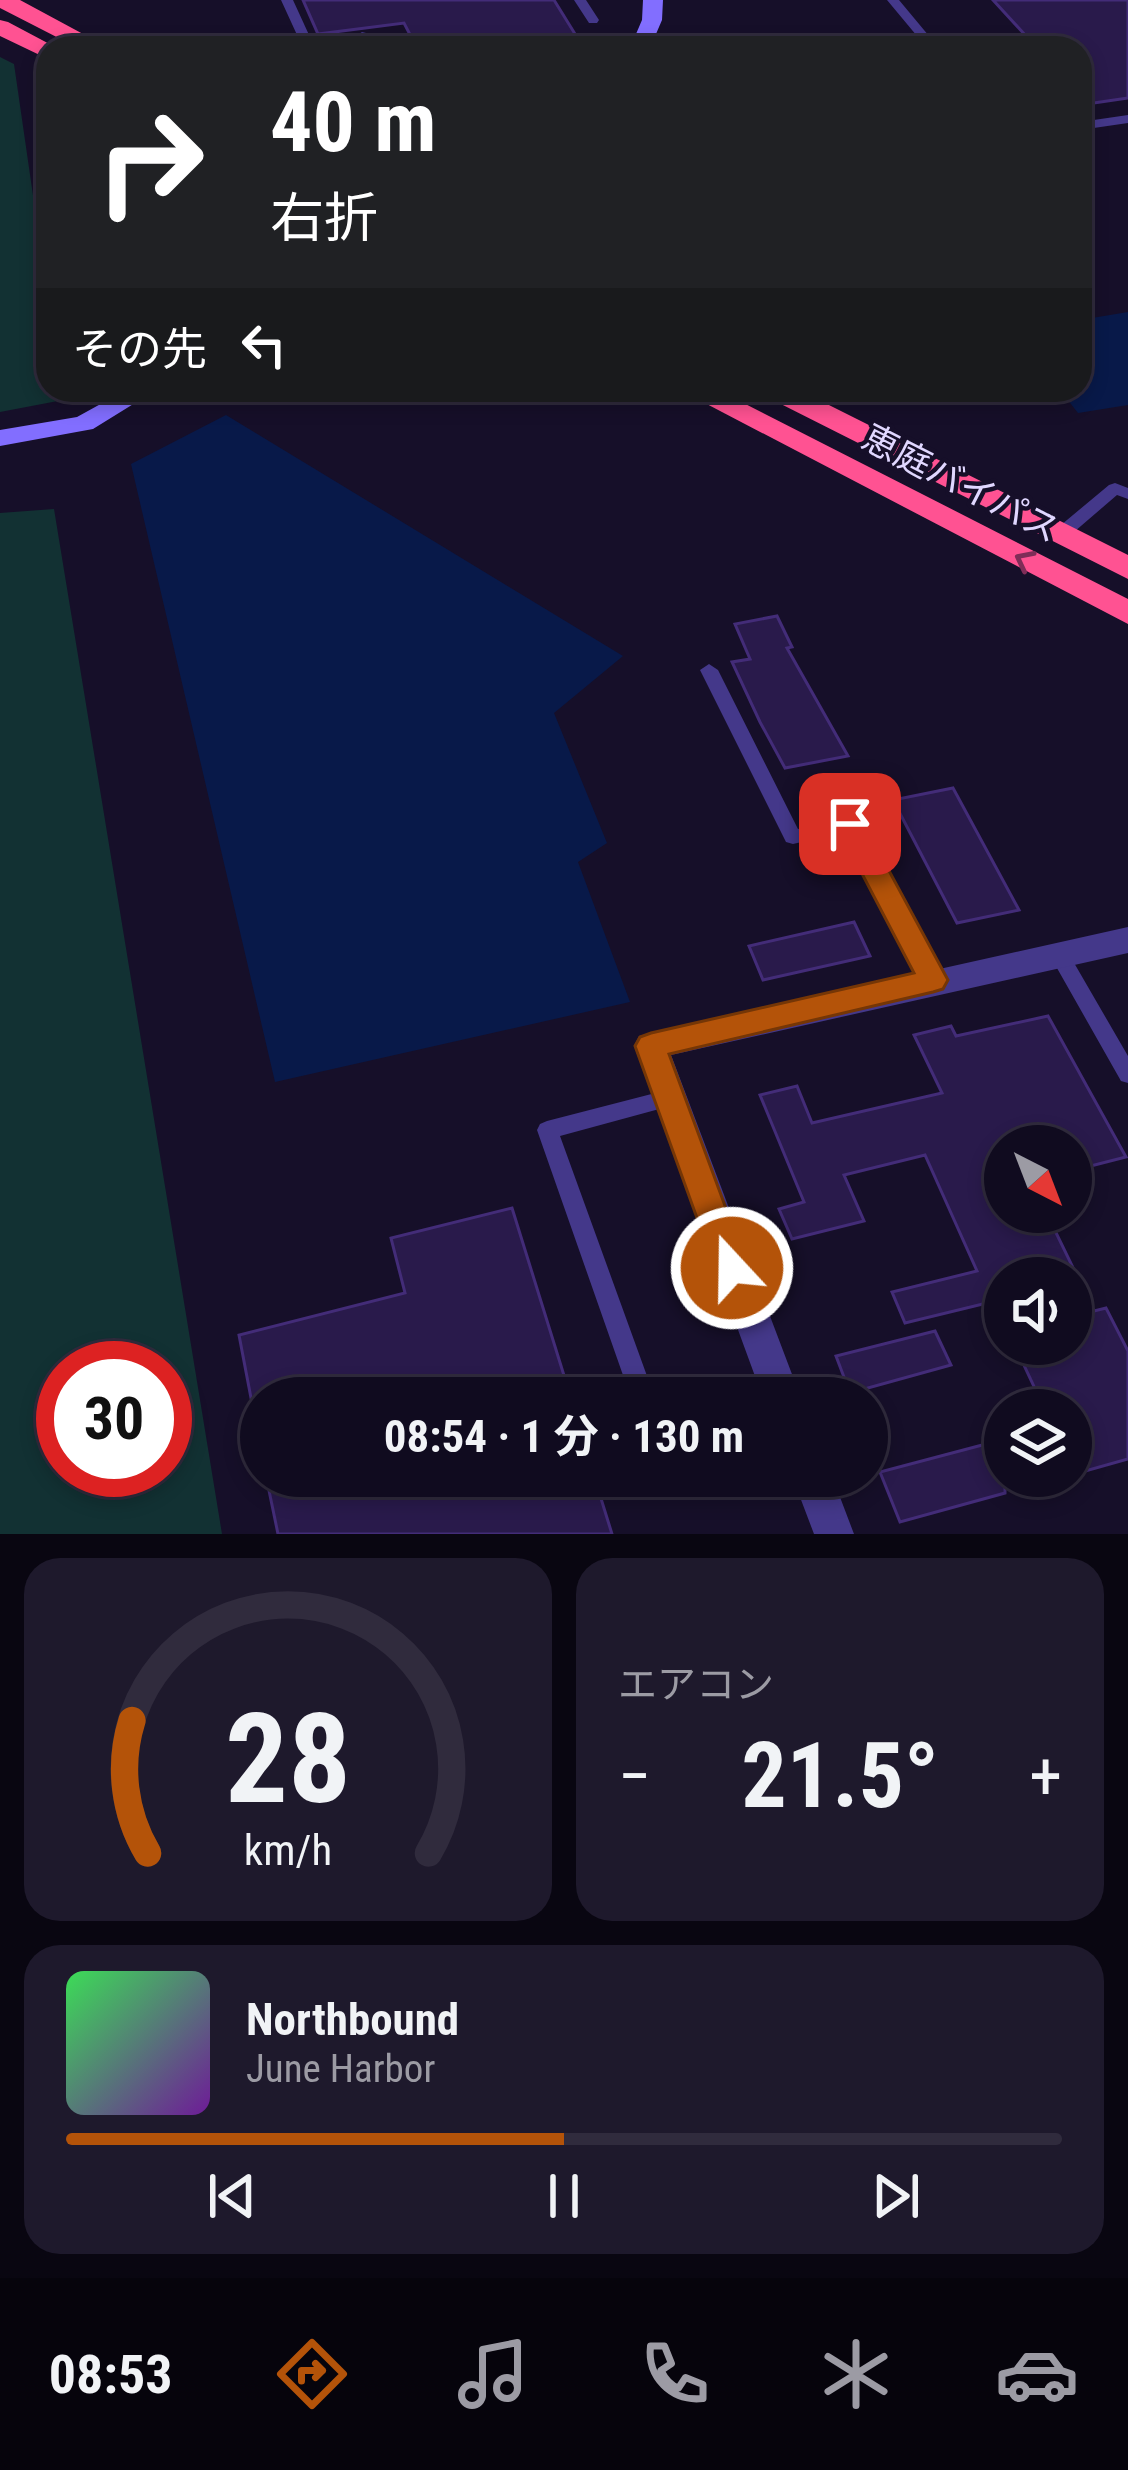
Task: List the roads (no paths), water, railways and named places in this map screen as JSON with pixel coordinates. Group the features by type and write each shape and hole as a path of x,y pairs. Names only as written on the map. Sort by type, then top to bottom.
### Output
{"highway":[{"path":"2,0 73,36"},
{"path":"0,27 36,46"},
{"name":"恵庭バイパス","path":"718,402 1128,613"},
{"name":"恵庭バイパス","path":"800,402 1128,568"}],"street":[{"path":"645,36 653,0"},
{"path":"0,438 84,424 123,402"},
{"path":"769,1377 651,1046 1128,940"},
{"path":"820,1497 834,1534"}],"lane":[{"path":"287,0 304,36"},
{"path":"580,0 593,20"},
{"path":"892,0 923,36"},
{"path":"1092,124 1128,118"},
{"path":"1061,534 1115,488 1128,494"},
{"path":"709,670 793,837 850,824 933,980"},
{"path":"1059,955 1128,1075"},
{"path":"636,1377 548,1130 667,1099"}],"water":[{"path":"1128,312 1128,405 1078,413 1069,402 1092,402 1092,318"},
{"path":"226,415 623,656 554,713 607,843 578,862 630,1002 275,1082 131,464"}]}
